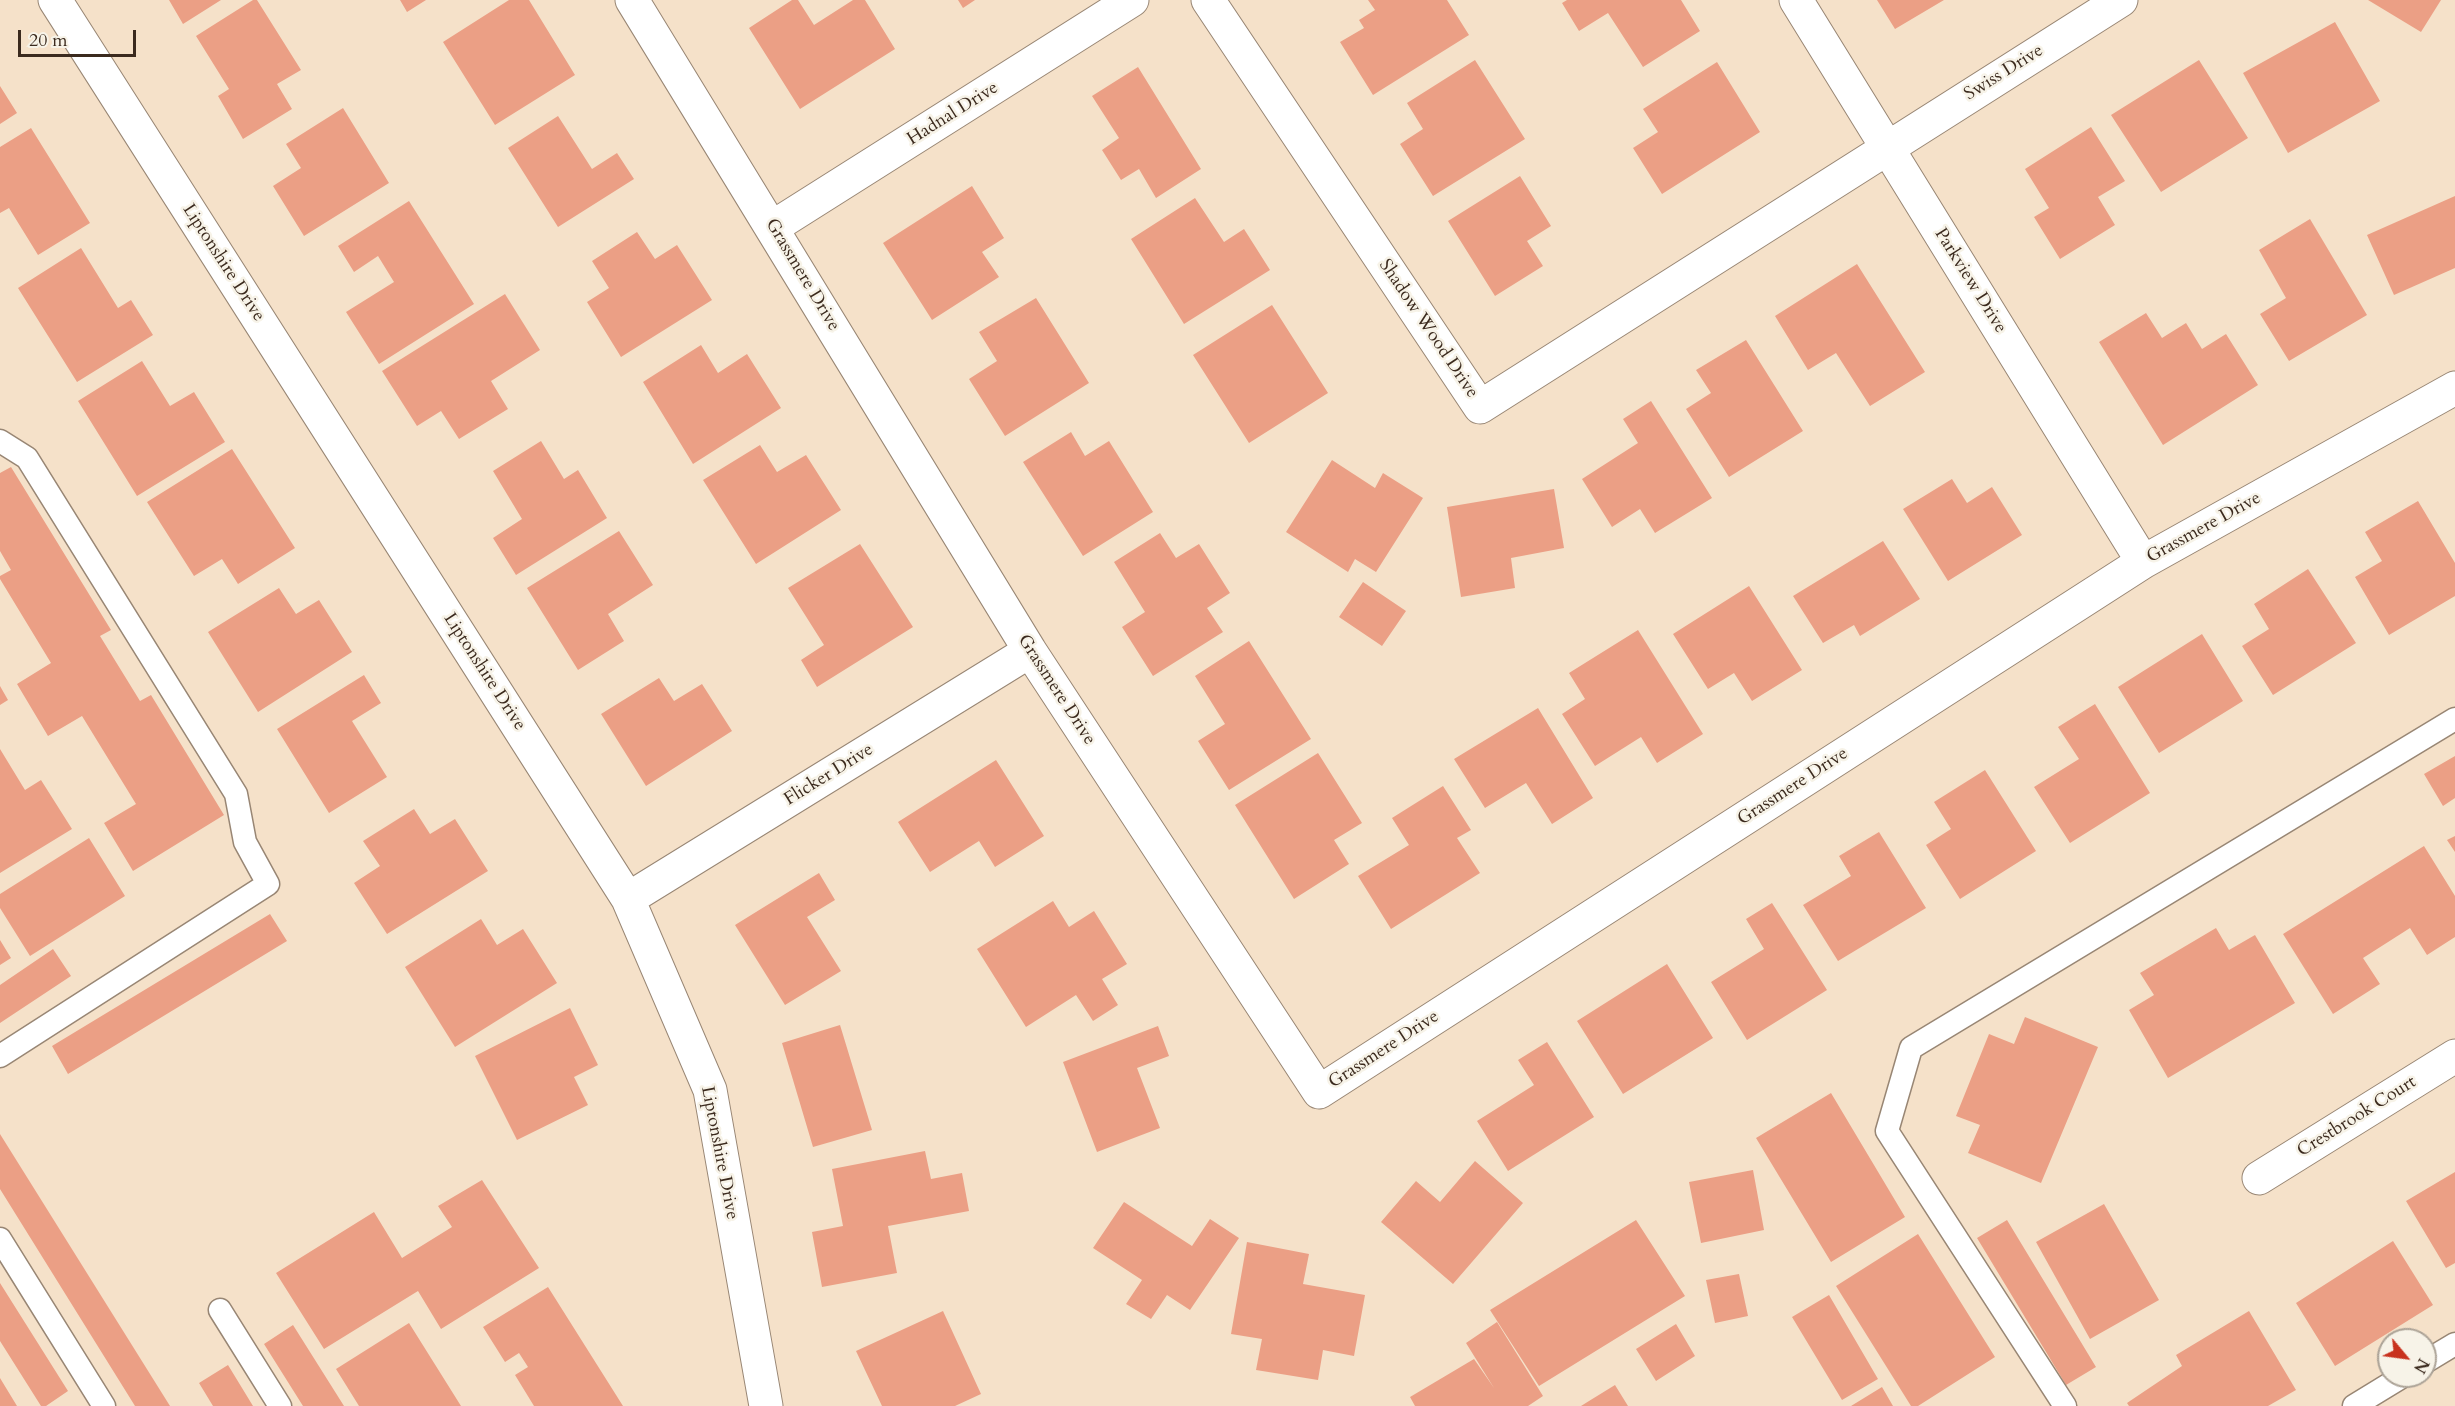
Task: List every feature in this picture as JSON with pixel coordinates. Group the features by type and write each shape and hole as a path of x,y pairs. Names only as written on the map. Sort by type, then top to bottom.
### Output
{"street":[{"name":"Liptonshire Drive","path":"55,0 628,899 710,1090 766,1406"},
{"name":"Grassmere Drive","path":"632,0 773,227 1029,651 1319,1092 2143,562 2455,388"},
{"name":"Hadnal Drive","path":"773,227 1132,0"},
{"name":"Shadow Wood Drive","path":"1208,0 1480,407 1887,147"},
{"name":"Parkview Drive","path":"1796,0 2143,562"},
{"name":"Swiss Drive","path":"1887,147 2121,0"},
{"name":"Flicker Drive","path":"628,899 1029,651"},
{"name":"Crestbrook Court","path":"2259,1178 2455,1056"}],"lane":[{"path":"0,441 27,458 236,794 245,842 268,884 0,1056"},
{"path":"2065,1406 1887,1131 1911,1048 2455,719"},
{"path":"0,1239 104,1406"},
{"path":"220,1310 280,1406"},
{"path":"2437,1355 2455,1344"},
{"path":"2354,1406 2383,1388"}],"building":[{"path":"169,0 221,0 183,24"},
{"path":"253,0 257,0 301,70 277,84 292,109 243,139 218,96 229,89 196,36"},
{"path":"400,0 426,0 407,12"},
{"path":"509,0 529,0 575,75 495,125 443,42"},
{"path":"792,0 798,0 814,25 853,0 865,0 895,49 800,109 749,28"},
{"path":"958,0 975,0 963,8"},
{"path":"1368,0 1447,0 1469,35 1373,95 1340,42 1364,28 1359,20 1375,10"},
{"path":"1567,0 1681,0 1700,31 1643,67 1608,13 1579,31 1562,3"},
{"path":"1877,0 1944,0 1895,29"},
{"path":"2368,0 2441,0 2421,32"},
{"path":"2335,22 2380,101 2288,153 2243,73"},
{"path":"1475,60 1525,139 1433,196 1400,144 1423,129 1407,103"},
{"path":"2199,60 2248,138 2161,192 2111,115"},
{"path":"1717,62 1760,132 1662,194 1633,148 1658,132 1643,109"},
{"path":"1138,67 1201,169 1156,198 1139,169 1121,180 1102,150 1119,138 1092,96"},
{"path":"0,86 17,113 0,124"},
{"path":"343,108 389,183 304,236 273,186 301,168 286,144"},
{"path":"558,116 592,169 617,153 634,179 558,227 508,148"},
{"path":"2091,127 2125,181 2098,197 2115,225 2060,259 2034,217 2049,208 2025,169"},
{"path":"31,128 90,223 38,255 9,208 0,213 0,147"},
{"path":"1520,176 1551,226 1527,241 1543,266 1495,296 1448,221"},
{"path":"972,186 1004,238 982,252 999,277 932,320 883,243"},
{"path":"2455,196 2455,268 2394,295 2367,235"},
{"path":"1195,198 1224,242 1244,229 1270,270 1184,324 1131,239"},
{"path":"409,201 474,304 379,364 346,312 394,282 378,256 354,272 338,246"},
{"path":"2310,219 2367,315 2289,361 2260,314 2286,298 2259,250"},
{"path":"637,232 655,259 677,245 712,300 621,357 587,302 609,288 592,261"},
{"path":"81,248 118,308 131,300 153,335 77,382 18,288"},
{"path":"1857,264 1925,372 1870,406 1836,353 1808,370 1775,316"},
{"path":"505,294 540,350 491,381 508,409 459,439 441,411 417,426 382,371"},
{"path":"1036,298 1089,383 1005,436 969,379 997,361 979,332"},
{"path":"1272,305 1328,393 1249,443 1193,355"},
{"path":"2146,313 2162,338 2186,323 2202,349 2226,334 2258,385 2163,445 2099,342"},
{"path":"1746,340 1803,431 1729,477 1686,409 1711,393 1696,370"},
{"path":"701,345 718,373 747,354 781,408 693,464 643,382"},
{"path":"142,361 170,406 194,392 225,442 137,496 78,401"},
{"path":"1651,401 1712,498 1655,533 1640,509 1612,527 1582,479 1638,443 1623,419"},
{"path":"1071,432 1085,456 1109,441 1153,512 1083,556 1023,462"},
{"path":"541,441 564,479 578,470 607,518 516,575 493,538 522,519 493,471"},
{"path":"760,445 777,472 806,455 841,510 756,564 703,480"},
{"path":"232,449 295,548 238,584 222,559 194,576 147,502"},
{"path":"1332,460 1375,488 1383,473 1423,498 1376,572 1355,559 1348,572 1286,532"},
{"path":"11,467 111,630 100,636 140,701 151,695 224,815 133,871 104,823 136,804 82,716 48,736 17,684 51,663 0,579 0,576 11,570 0,551 0,473"},
{"path":"1952,479 1967,503 1992,487 2022,535 1948,581 1903,509"},
{"path":"1554,489 1564,548 1511,558 1515,588 1461,597 1447,507"},
{"path":"2418,501 2455,563 2455,596 2389,635 2355,577 2382,561 2365,532"},
{"path":"619,531 653,585 608,614 624,641 578,670 527,588"},
{"path":"1160,533 1176,558 1199,544 1230,593 1207,608 1223,632 1153,676 1122,627 1145,612 1114,562"},
{"path":"1883,541 1920,599 1860,636 1854,625 1823,643 1793,596"},
{"path":"860,544 913,627 817,687 801,660 824,645 788,588"},
{"path":"2308,569 2356,643 2273,695 2242,646 2269,629 2254,604"},
{"path":"1363,582 1406,611 1382,646 1339,617"},
{"path":"1749,586 1802,670 1752,701 1734,673 1708,689 1673,634"},
{"path":"279,588 296,614 319,600 352,652 258,712 208,632"},
{"path":"1638,630 1703,734 1657,763 1641,737 1595,766 1562,714 1585,699 1569,673"},
{"path":"2202,634 2243,701 2159,753 2118,687"},
{"path":"1249,641 1311,739 1229,790 1198,741 1225,724 1195,676"},
{"path":"364,675 381,703 352,721 387,777 329,813 277,729"},
{"path":"659,678 674,701 702,684 732,731 646,786 601,714"},
{"path":"0,686 8,700 0,705"},
{"path":"2095,704 2150,793 2070,843 2034,787 2079,759 2058,727"},
{"path":"1538,708 1593,798 1552,824 1526,783 1485,808 1454,759"},
{"path":"0,749 25,790 41,780 72,829 0,873"},
{"path":"1318,753 1362,823 1334,840 1349,864 1294,899 1235,805"},
{"path":"2455,756 2455,798 2443,806 2424,774"},
{"path":"996,760 1044,836 995,867 979,841 930,872 898,822"},
{"path":"1985,770 2036,851 1960,899 1926,845 1951,829 1934,802"},
{"path":"1443,786 1471,830 1457,838 1480,873 1391,929 1358,876 1409,845 1392,818"},
{"path":"414,809 430,834 455,819 488,871 387,934 354,883 380,866 363,841"},
{"path":"1879,832 1926,908 1838,961 1803,905 1851,876 1839,856"},
{"path":"2455,836 2455,852 2447,840"},
{"path":"89,838 125,896 30,956 0,908 0,894"},
{"path":"2424,846 2455,896 2455,937 2427,955 2410,928 2363,958 2380,984 2333,1014 2283,934"},
{"path":"819,873 835,900 807,917 841,971 785,1005 735,925"},
{"path":"1053,901 1069,927 1094,911 1127,964 1102,979 1118,1005 1093,1021 1076,995 1026,1027 977,949"},
{"path":"1772,903 1827,990 1747,1040 1711,982 1764,949 1746,919"},
{"path":"270,914 287,941 68,1074 52,1046"},
{"path":"481,919 497,945 523,929 557,983 455,1047 405,967"},
{"path":"2216,928 2229,950 2255,935 2295,1003 2168,1078 2129,1010 2154,995 2140,973"},
{"path":"0,940 11,958 0,965"},
{"path":"53,949 71,976 0,1023 0,985"},
{"path":"1667,964 1713,1038 1623,1094 1577,1021"},
{"path":"570,1008 598,1065 574,1077 588,1105 517,1140 475,1056"},
{"path":"2025,1017 2098,1047 2041,1183 1968,1153 1980,1125 1956,1116 1989,1034 2014,1044"},
{"path":"840,1025 872,1130 813,1147 782,1043"},
{"path":"1158,1026 1169,1056 1137,1068 1160,1128 1097,1152 1063,1062"},
{"path":"1547,1042 1594,1117 1508,1171 1477,1121 1534,1085 1518,1060"},
{"path":"1831,1093 1905,1217 1831,1262 1756,1138"},
{"path":"0,1134 170,1406 135,1406 0,1189"},
{"path":"925,1151 931,1179 962,1173 969,1211 888,1226 897,1273 822,1287 812,1232 843,1226 832,1169"},
{"path":"1475,1161 1523,1203 1453,1284 1381,1222 1416,1181 1440,1202"},
{"path":"1753,1170 1764,1230 1701,1243 1689,1182"},
{"path":"2455,1172 2455,1263 2446,1268 2406,1201"},
{"path":"482,1180 539,1268 441,1329 418,1291 324,1349 276,1273 374,1212 402,1258 452,1227 438,1206"},
{"path":"1124,1202 1192,1246 1210,1219 1239,1238 1190,1310 1167,1295 1151,1319 1126,1304 1142,1280 1093,1248"},
{"path":"2104,1204 2159,1300 2090,1339 2036,1242"},
{"path":"1636,1220 1685,1296 1539,1386 1490,1310"},
{"path":"2007,1220 2096,1367 2066,1385 1977,1238"},
{"path":"1918,1234 1995,1357 1918,1406 1911,1406 1836,1286"},
{"path":"2393,1241 2433,1305 2396,1328 2377,1328 2377,1340 2335,1366 2296,1303"},
{"path":"1247,1242 1309,1254 1303,1284 1365,1295 1354,1356 1323,1350 1318,1380 1256,1370 1262,1339 1231,1334"},
{"path":"1739,1274 1748,1316 1715,1323 1706,1280"},
{"path":"0,1283 68,1391 46,1406 41,1406 0,1341"},
{"path":"548,1287 623,1406 534,1406 515,1375 528,1367 519,1353 505,1362 483,1327"},
{"path":"1829,1295 1878,1379 1842,1400 1792,1317"},
{"path":"943,1311 981,1394 955,1406 882,1406 856,1351"},
{"path":"2249,1311 2296,1390 2268,1406 2129,1406 2127,1403 2182,1366 2176,1355"},
{"path":"1497,1322 1543,1396 1528,1406 1415,1406 1410,1397 1474,1359 1494,1388 1466,1343"},
{"path":"409,1323 461,1406 359,1406 336,1369"},
{"path":"1676,1324 1695,1356 1656,1381 1636,1349"},
{"path":"293,1325 344,1406 303,1406 264,1344"},
{"path":"228,1365 253,1406 213,1406 199,1383"},
{"path":"0,1378 17,1406 0,1406"},
{"path":"1615,1385 1628,1406 1581,1406 1589,1401"},
{"path":"1882,1387 1893,1406 1851,1406"}]}
